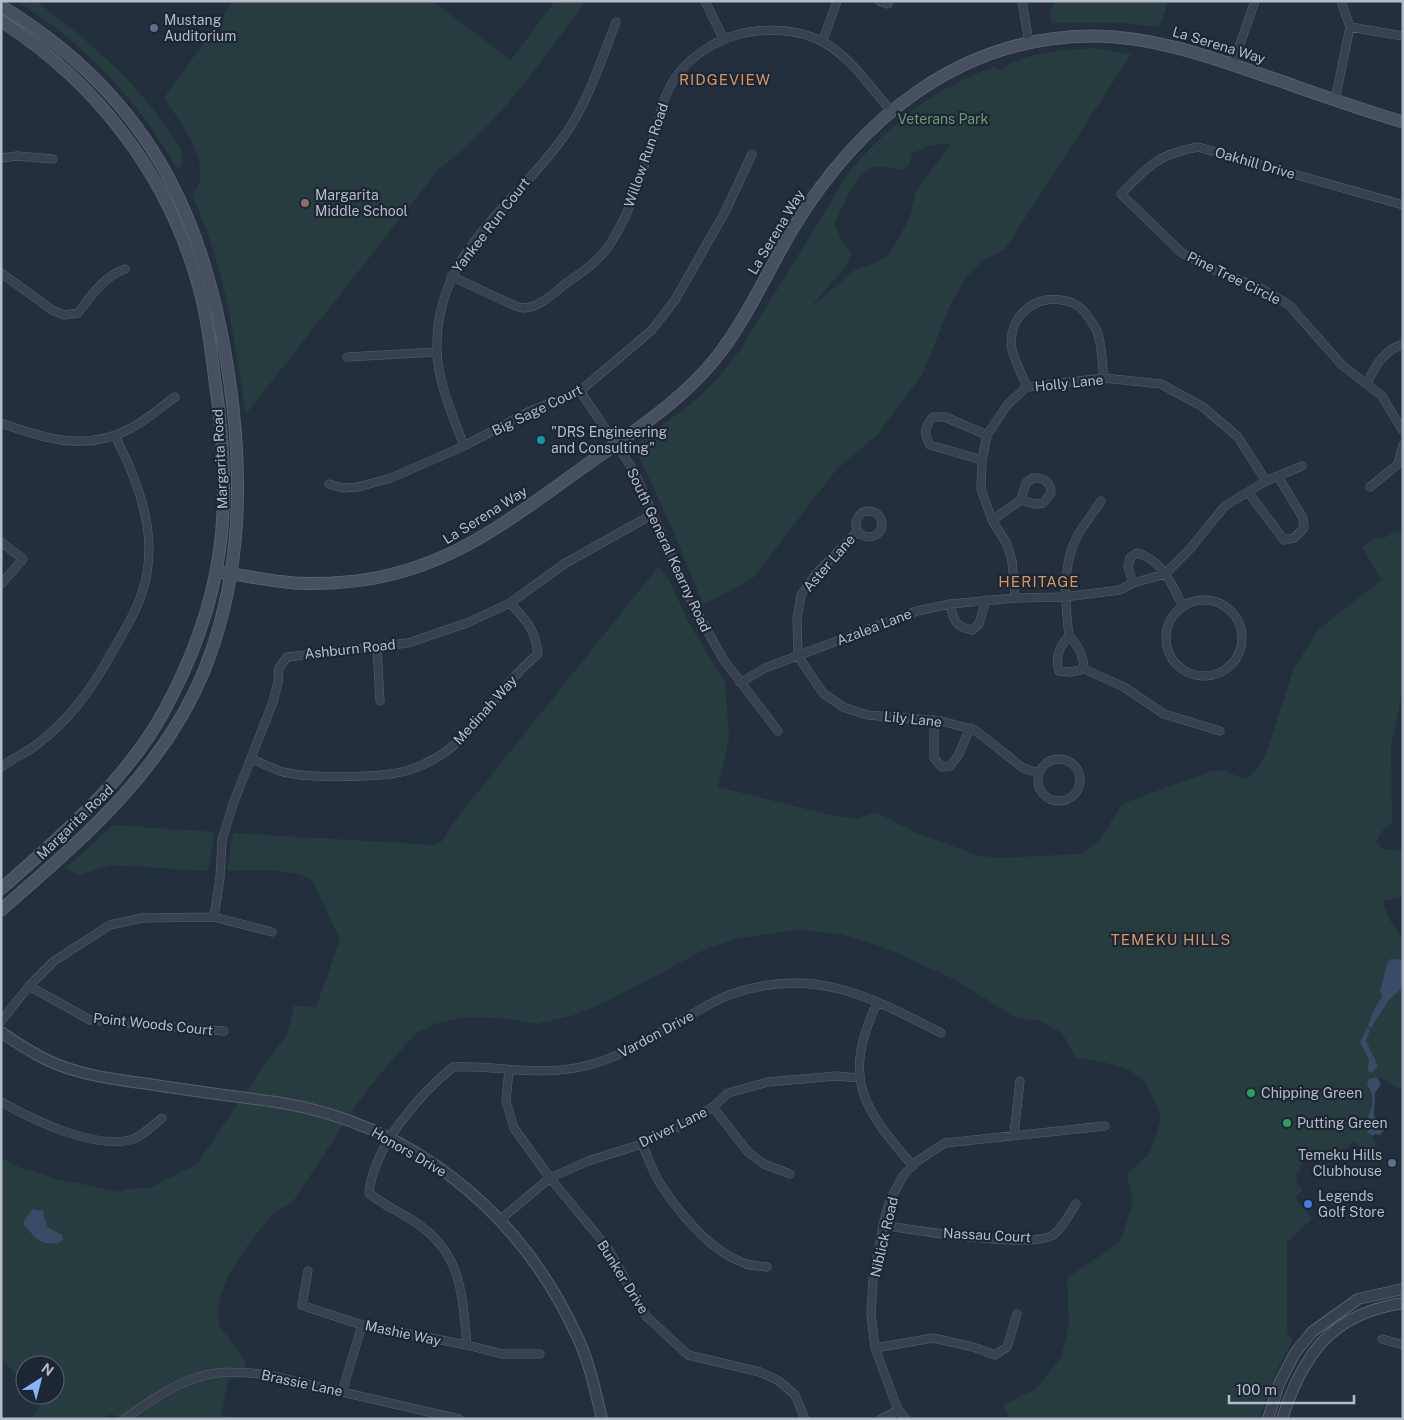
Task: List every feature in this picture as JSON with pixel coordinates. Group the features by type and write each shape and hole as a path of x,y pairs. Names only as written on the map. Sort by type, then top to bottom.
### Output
{"main road":[{"name":"Margarita Road","path":"1,6 23,19 74,58 104,88 133,123 159,160 193,226 216,302 230,381 236,437 239,494 232,574 216,638 203,672 168,738 140,778 82,838 1,910"},
{"name":"Margarita Road","path":"1,21 38,47 83,85 124,134 160,189 188,250 205,315 224,451 223,527 218,572 206,615 185,669 146,739 102,795 1,889"},
{"name":"La Serena Way","path":"218,572 298,584 358,582 416,568 476,542 664,410 715,358 736,329 803,212 839,163 890,110 924,87 968,63 998,51 1029,42 1069,37 1123,38 1192,50 1403,122"}],"street":[{"path":"705,1 723,38"},
{"path":"823,40 837,1"},
{"path":"879,1 888,4"},
{"path":"1022,1 1029,42"},
{"path":"1233,64 1255,1"},
{"path":"1336,100 1350,26 1341,1"},
{"name":"Yankee Run Court","path":"464,446 446,398 437,352 439,316 451,276 487,226 562,138 587,92 616,22"},
{"path":"1350,26 1403,36"},
{"name":"Willow Run Road","path":"451,276 522,308 536,305 552,295 597,260 611,243 632,200 667,92 691,60 723,38 742,33 792,30 823,40 853,67 890,110"},
{"name":"Oakhill Drive","path":"1121,194 1158,159 1177,150 1198,146 1403,206"},
{"name":"Big Sage Court","path":"329,484 343,488 372,484 391,478 464,446 519,416 580,391 652,330 675,300 725,212 752,154"},
{"path":"1,158 17,156 53,159"},
{"name":"Pine Tree Circle","path":"1121,194 1182,253 1222,274 1261,288 1289,305 1342,365 1382,396 1403,431"},
{"path":"1,273 52,310 64,315 78,313 100,284 111,274 125,269"},
{"path":"1027,387 1011,346 1012,331 1020,314 1033,303 1050,299 1074,303 1087,315 1097,331 1104,378"},
{"path":"1367,384 1379,360 1390,348 1403,344"},
{"path":"347,357 437,352"},
{"name":"Holly Lane","path":"1015,598 1012,561 1007,544 992,520 980,489 986,435 1008,404 1027,387 1104,378 1161,384 1203,407 1238,437 1266,481"},
{"name":"South General Kearny Road","path":"580,391 634,471 706,629 740,683 778,731"},
{"path":"1,423 62,441 85,443 115,436 132,428 176,397"},
{"path":"982,460 930,445 925,430 933,417 945,417 986,435"},
{"path":"1,767 40,742 72,712 90,690 108,661 141,598 148,575 148,529 130,469 115,436"},
{"path":"1370,487 1398,464 1403,445"},
{"path":"1015,598 1064,597 1120,590 1133,583 1165,574 1189,550 1225,506 1266,481 1302,466"},
{"path":"1248,492 1284,540 1294,538 1304,528 1302,518 1278,476"},
{"path":"992,520 1021,500"},
{"path":"1084,668 1080,648 1069,636 1064,597 1068,564 1078,535 1101,501"},
{"name":"Ashburn Road","path":"214,917 220,878 222,840 233,804 273,702 279,668 287,657 377,648 408,643 441,633 510,603 564,564 653,514"},
{"name":"Aster Lane","path":"798,656 797,619 801,595 815,575 858,531"},
{"path":"1,542 23,559 1,584"},
{"path":"1133,583 1128,567 1130,558 1137,553 1149,556 1158,563 1183,606"},
{"name":"Azalea Lane","path":"740,683 765,668 917,611 950,604 1015,598"},
{"path":"950,604 954,621 958,626 972,630 979,624 986,600"},
{"path":"1208,600 1220,604 1231,611 1238,621 1242,633 1242,646 1237,658 1229,667 1218,674 1194,675 1182,670 1173,661 1168,650 1167,631 1174,614 1183,606 1195,601 1208,600"},
{"name":"Medinah Way","path":"252,759 281,771 317,776 390,774 406,771 438,757 469,731 525,664 538,654 536,635 527,620 510,603"},
{"path":"1069,636 1058,652 1056,661 1059,671 1072,672 1084,668 1124,687 1164,714 1220,731"},
{"path":"377,648 380,701"},
{"name":"Lily Lane","path":"798,656 823,693 843,708 867,715 934,720 970,728 987,738 1023,768 1038,773"},
{"path":"934,720 934,758 942,767 950,766 959,754 970,728"},
{"path":"1066,760 1076,768 1079,774 1079,788 1069,799 1055,801 1048,799 1038,788 1038,773 1046,762 1066,760"},
{"path":"1,1021 29,986 54,961 110,925 142,918 214,917 272,932"},
{"name":"Vardon Drive","path":"467,1345 462,1292 454,1266 444,1247 416,1223 369,1193 373,1168 397,1126 416,1102 453,1067 473,1066 550,1072 589,1065 625,1050 726,996 750,988 803,982 834,986 877,1003 942,1033"},
{"name":"Point Woods Court","path":"29,986 90,1020 224,1031"},
{"path":"877,1003 865,1029 860,1054 859,1078 868,1109 912,1166"},
{"name":"Honors Drive","path":"1,1032 46,1060 76,1071 107,1078 308,1108 335,1116 391,1139 431,1162 457,1180 501,1219 529,1252 556,1293 577,1335 588,1365 602,1419"},
{"name":"Bunker Drive","path":"509,1070 506,1101 514,1128 550,1178 607,1247 646,1316 688,1355 760,1372 779,1381 795,1395 806,1419"},
{"name":"Driver Lane","path":"501,1219 550,1178 588,1161 642,1144 678,1127 713,1107 728,1093 768,1082 837,1076 859,1078"},
{"path":"1014,1134 1020,1081"},
{"path":"1,1102 46,1124 73,1134 115,1141 131,1140 145,1132 162,1118"},
{"path":"713,1107 748,1152 764,1164 790,1174"},
{"name":"Niblick Road","path":"906,1419 898,1410 875,1348 871,1314 872,1288 884,1225 890,1200 903,1176 912,1166 945,1143 1014,1134 1105,1126"},
{"path":"642,1144 660,1184 681,1212 705,1236 729,1256 746,1264 767,1267"},
{"name":"Nassau Court","path":"884,1225 912,1230 1028,1241 1052,1235 1076,1204"},
{"name":"Mashie Way","path":"308,1271 302,1305 362,1325 467,1345 502,1354 540,1354"},
{"path":"1268,1419 1279,1384 1295,1353 1312,1332 1358,1300 1403,1289"},
{"path":"1282,1419 1298,1375 1316,1348 1346,1323 1367,1311 1403,1303"},
{"path":"875,1348 933,1338 973,1347 995,1355 1007,1347 1018,1314"},
{"path":"342,1392 362,1325"},
{"path":"1382,1338 1403,1345"},
{"name":"Brassie Lane","path":"124,1419 159,1395 206,1375 235,1372 264,1374 459,1419"},
{"path":"881,1419 898,1410"}],"green space":[{"path":"16,1 36,1 91,45 126,78 157,114 179,146 183,161 178,170 146,121 108,75 64,35"},
{"name":"Margarita Middle School","path":"233,1 433,1 511,60 555,1 586,1 536,68 500,112 460,152 439,169 246,414 221,276 204,223 192,196 198,185 199,159 188,134 165,100 166,95 213,30 220,33 225,12"},
{"path":"1056,1 1169,1 1159,27 1123,23 1052,23 1049,11"},
{"name":"Veterans Park","path":"1095,48 1131,54 1005,249 982,261 966,277 951,303 923,373 878,434 836,470 753,578 703,605 672,528 634,446 692,403 718,378 740,350 851,169 866,152 899,122 916,108 953,85 994,67 1002,71 1010,64 1032,55","holes":["950,144 916,192 909,219 889,255 876,263 855,270 809,309 847,265 851,253 841,240 835,224 850,191 862,175 874,167 902,170 910,164 911,154 932,145"]},
{"path":"1403,529 1403,688 1391,747 1392,824 1382,831 1376,842 1383,849 1403,851 1403,898 1384,900 1383,903 1391,922 1403,940 1403,1088 1394,1087 1377,1077 1370,1090 1373,1104 1365,1121 1375,1142 1375,1155 1368,1157 1355,1141 1345,1149 1349,1154 1338,1163 1330,1154 1321,1161 1318,1152 1306,1158 1307,1160 1299,1167 1301,1170 1295,1174 1298,1178 1296,1181 1303,1190 1295,1197 1312,1219 1287,1242 1287,1332 1292,1341 1278,1368 1259,1419 1010,1419 1003,1405 1036,1389 1061,1357 1069,1326 1067,1278 1120,1242 1133,1203 1127,1174 1150,1153 1161,1120 1155,1101 1145,1082 1129,1070 1103,1062 1076,1058 1062,1033 1040,1021 1016,1018 956,980 883,947 841,934 799,930 735,939 702,951 606,1002 574,1015 537,1024 500,1018 470,1017 434,1024 415,1034 368,1088 292,1203 273,1213 248,1245 229,1274 222,1292 218,1311 220,1327 246,1362 243,1378 229,1378 221,1415 240,1419 120,1419 112,1414 103,1419 31,1419 41,1405 65,1405 65,1355 15,1355 15,1373 1,1359 1,1158 27,1171 31,1170 53,1178 120,1192 123,1189 150,1188 197,1164 266,1062 287,1035 294,1006 316,1007 340,940 312,880 281,871 227,871 233,833 435,845 441,842 457,818 658,567 668,578 691,627 725,682 729,738 718,787 830,815 857,819 876,812 914,832 977,855 997,858 1081,854 1099,841 1122,804 1211,771 1224,771 1245,779 1258,768 1266,754 1294,668 1318,630 1381,580 1362,547 1375,537 1383,539 1394,531 1397,534"},
{"path":"113,825 215,832 208,871 112,865 78,875 66,868"}],"water":[{"path":"1391,959 1403,960 1403,987 1388,1001 1371,1028 1368,1026 1382,997 1380,989 1386,966"},
{"path":"1367,1028 1370,1030 1366,1041 1378,1066 1371,1073 1368,1071 1369,1060 1360,1042"},
{"path":"1377,1077 1381,1084 1375,1093 1374,1115 1384,1130 1380,1135 1375,1134 1373,1136 1367,1132 1369,1127 1365,1121 1372,1103 1372,1094 1367,1085 1369,1079"},
{"path":"33,1209 43,1211 47,1227 62,1235 63,1240 53,1244 42,1242 24,1226 24,1221"}],"place":[{"name":"Mustang Auditorium","path":"154,28"},
{"name":"Margarita Middle School","path":"305,203"},
{"name":"\"DRS Engineering and Consulting\"","path":"541,440"},
{"name":"Chipping Green","path":"1251,1093"},
{"name":"Putting Green","path":"1287,1123"},
{"name":"Temeku Hills Clubhouse","path":"1392,1163"},
{"name":"Legends Golf Store","path":"1308,1204"}],"district":[{"name":"RIDGEVIEW","path":"725,79"},
{"name":"HERITAGE","path":"1039,581"},
{"name":"TEMEKU HILLS","path":"1171,939"}]}
